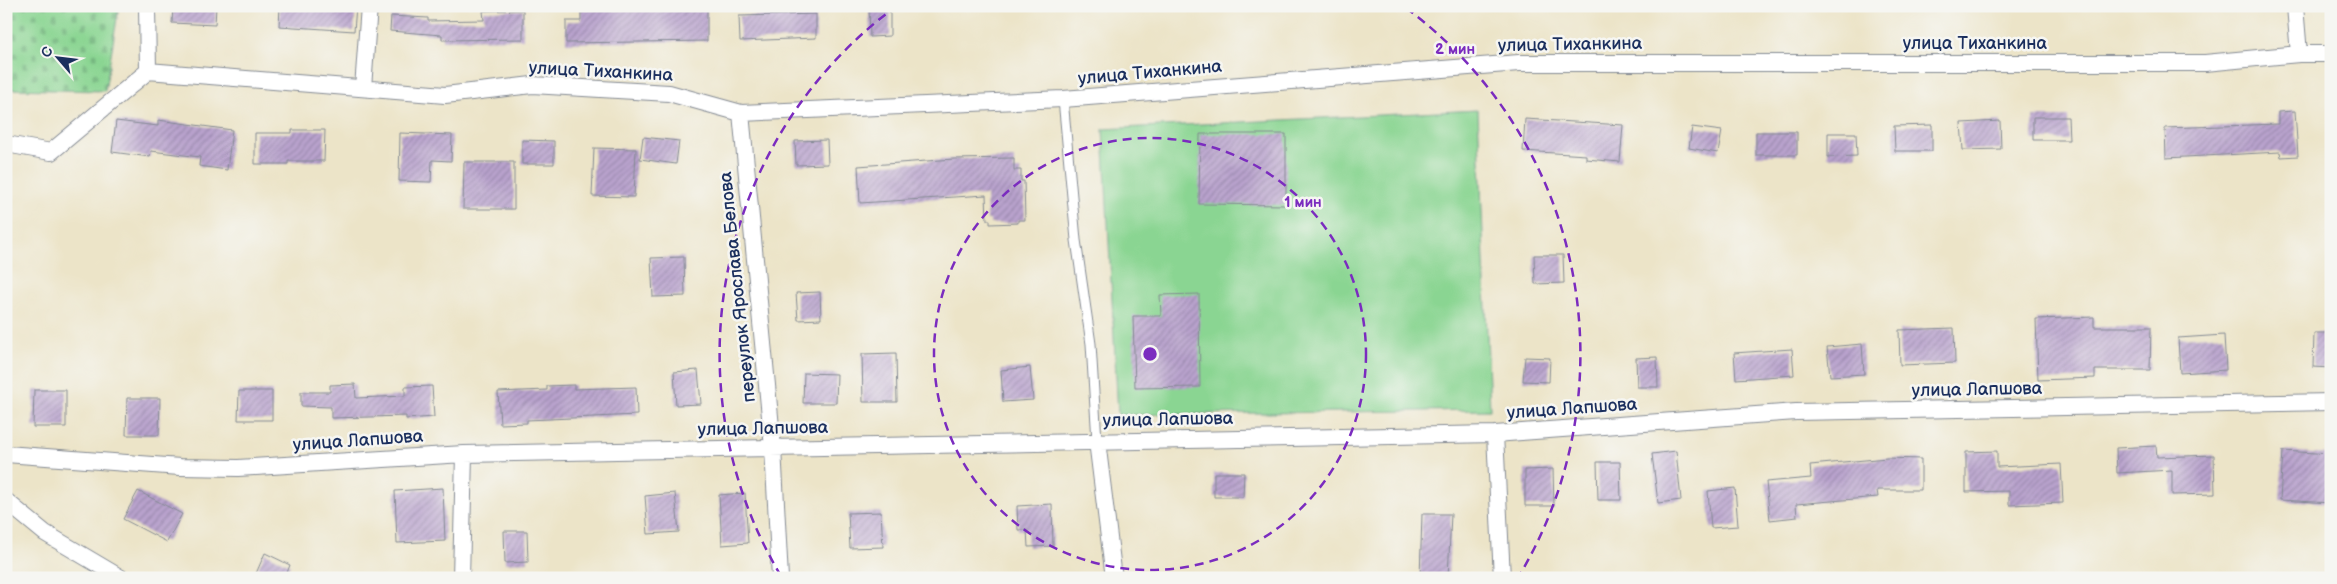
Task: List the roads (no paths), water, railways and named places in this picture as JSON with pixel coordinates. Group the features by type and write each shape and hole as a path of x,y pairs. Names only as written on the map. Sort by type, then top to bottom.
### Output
{"street":[{"path":"6,144 51,152 148,71 147,6"},
{"path":"363,88 369,6"},
{"path":"2295,6 2299,54"},
{"name":"улица Тиханкина","path":"148,71 445,95 532,85 668,92 740,113 1062,99 1519,62 2205,63 2299,54 2331,54"},
{"name":"переулок Ярослава Белова","path":"740,113 773,448 780,578"},
{"name":"улица Лапшова","path":"6,454 180,467 238,468 464,454 1098,440 1495,434 1796,412 2331,402"},
{"path":"1495,434 1502,578"},
{"path":"1098,440 1114,578"},
{"path":"461,578 464,454"},
{"path":"6,502 46,533 121,578"}],"lane":[{"path":"1062,99 1076,240 1092,344 1098,440"}]}
